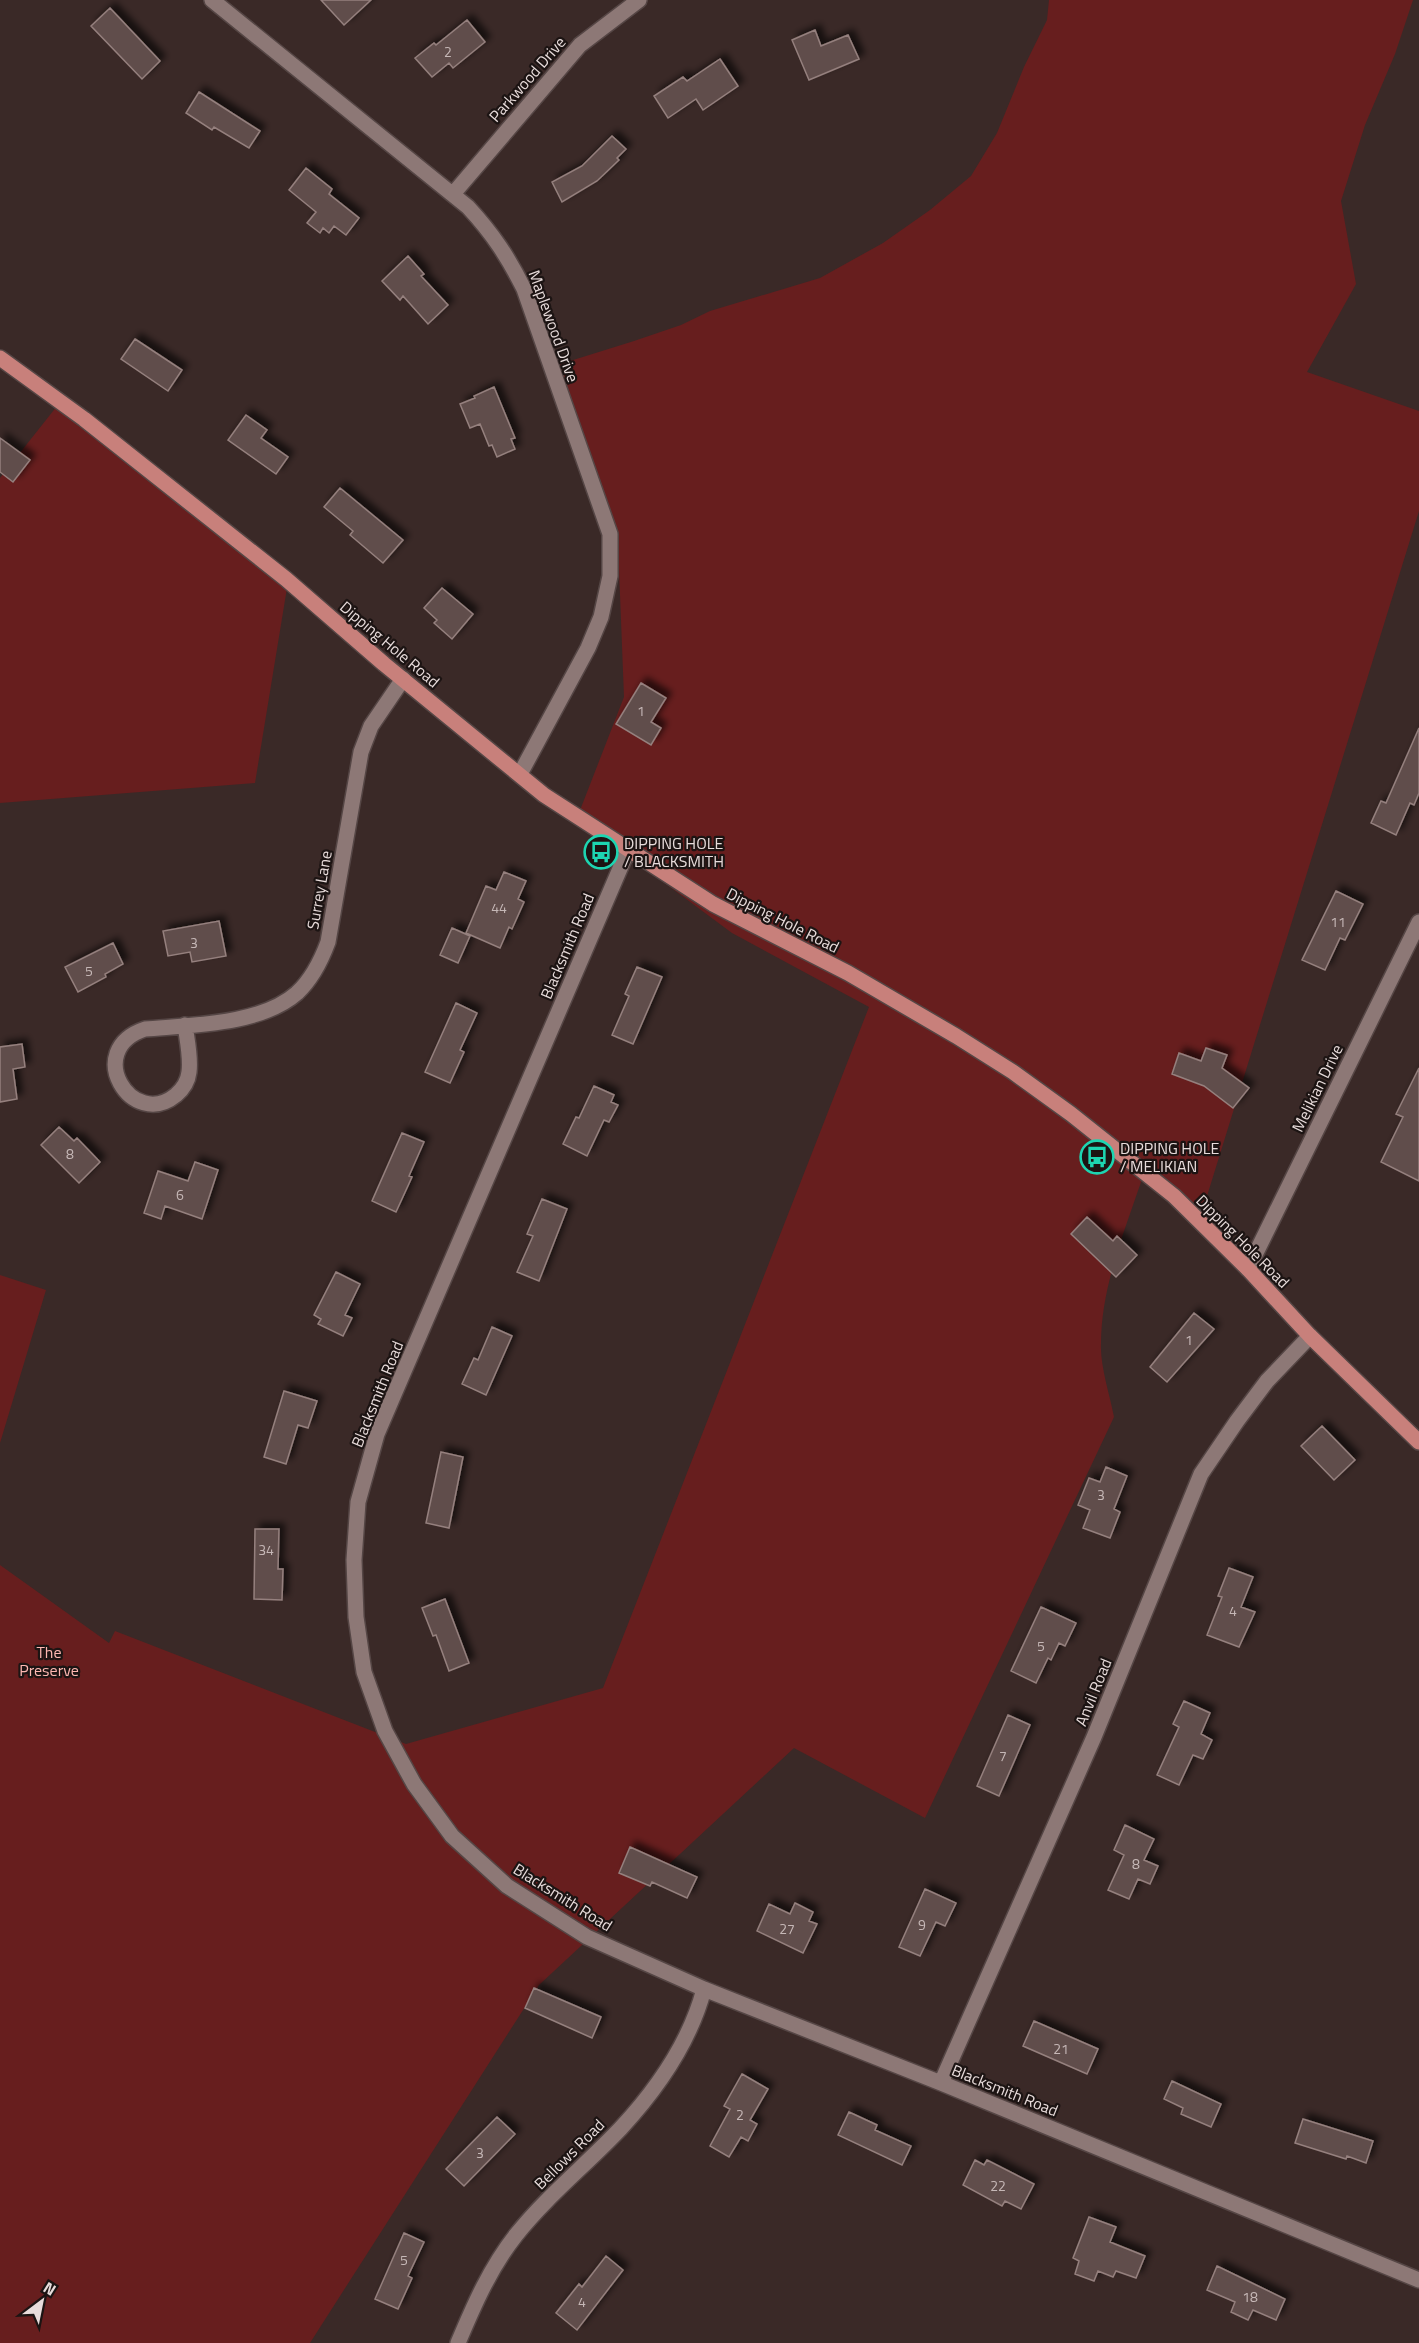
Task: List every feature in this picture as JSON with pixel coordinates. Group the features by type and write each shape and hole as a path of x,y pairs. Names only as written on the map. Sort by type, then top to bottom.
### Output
{"main road":[{"name":"Dipping Hole Road","path":"0,358 84,419 286,579 544,795 713,904 848,973 926,1018 1013,1072 1071,1114 1173,1197 1248,1269 1310,1336 1419,1442"}],"street":[{"name":"Maplewood Drive","path":"212,0 453,194 490,230 507,255 524,289 610,534 610,576 601,617 588,648 520,774"},
{"name":"Parkwood Drive","path":"453,194 580,45 639,0"},
{"name":"Surrey Lane","path":"185,1025 189,1072 178,1093 165,1101 148,1103 140,1102 126,1093 117,1080 116,1056 124,1042 137,1032 145,1029 246,1017 277,1005 296,994 309,979 320,962 328,942 361,752 371,726 403,679"},
{"name":"Blacksmith Road","path":"628,850 377,1434 358,1502 354,1560 356,1617 364,1672 385,1731 414,1784 452,1836 507,1886 587,1937 704,1989 941,2083 1419,2280"},
{"name":"Melikian Drive","path":"1248,1269 1419,922"},
{"name":"Anvil Road","path":"941,2083 1094,1737 1201,1474 1237,1421 1268,1382 1310,1336"},
{"name":"Bellows Road","path":"458,2343 488,2276 516,2234 621,2128 657,2085 682,2046 704,1989"}],"green space":[{"name":"The Preserve","path":"1049,0 1413,0 1395,54 1365,125 1341,201 1356,284 1307,372 1419,411 1419,511 1203,1209 1144,1173 1122,1236 1105,1300 1101,1344 1114,1417 925,1818 794,1748 539,1985 310,2343 0,2343 0,1565 109,1643 115,1631 406,1744 603,1688 869,1007 732,933 577,818 624,697 619,569 554,366 681,325 710,311 820,278 883,243 930,210 971,176 997,133 1024,67 1047,20"},
{"path":"65,396 287,588 255,783 0,803 0,478"},
{"path":"0,1275 46,1290 0,1443"}],"building":[{"path":"321,0 371,0 344,25"},
{"path":"110,8 160,61 142,79 91,26"},
{"path":"467,20 485,42 453,68 449,63 432,77 415,58 434,43 436,45"},
{"path":"815,30 821,46 848,35 859,59 809,80 792,40"},
{"path":"720,59 738,86 703,110 696,99 668,118 654,96 683,77 687,81"},
{"path":"199,92 260,131 249,148 214,127 212,130 186,113"},
{"path":"612,136 626,149 617,158 619,160 597,181 562,202 552,182 582,166"},
{"path":"306,168 332,189 329,194 359,218 346,235 334,226 329,233 323,228 320,233 307,223 316,212 289,190"},
{"path":"408,256 424,274 421,276 448,305 428,324 403,296 400,300 382,281"},
{"path":"135,339 182,370 168,391 121,359"},
{"path":"494,387 515,438 511,439 515,449 497,457 492,445 489,446 480,424 470,428 460,404"},
{"path":"246,415 267,430 261,438 288,457 276,474 228,440"},
{"path":"0,438 30,460 13,482 0,472"},
{"path":"340,488 403,540 383,563 350,535 353,531 324,507"},
{"path":"442,588 473,614 452,639 434,623 437,620 424,608"},
{"path":"641,683 666,698 651,722 661,728 651,745 616,724"},
{"path":"1419,728 1419,793 1414,805 1410,803 1396,835 1371,823 1381,801 1386,803"},
{"path":"504,872 526,881 518,899 524,902 512,929 509,927 500,948 466,933 486,886 496,890"},
{"path":"1336,891 1363,904 1345,940 1340,938 1325,970 1302,960"},
{"path":"219,921 226,956 192,962 190,952 168,956 163,931"},
{"path":"452,928 470,936 458,963 440,955"},
{"path":"113,943 123,964 105,974 106,977 78,992 65,967"},
{"path":"637,967 662,977 633,1044 612,1035 629,996 625,994"},
{"path":"456,1003 477,1013 460,1050 464,1052 450,1083 425,1072"},
{"path":"22,1044 25,1067 13,1069 17,1099 0,1102 0,1047"},
{"path":"1206,1048 1227,1055 1222,1068 1249,1088 1233,1108 1204,1086 1172,1074 1179,1053 1201,1061"},
{"path":"1419,1068 1419,1181 1381,1162 1403,1117 1396,1114"},
{"path":"594,1086 614,1095 611,1102 618,1105 609,1122 604,1120 587,1156 563,1144 576,1117 579,1118"},
{"path":"59,1127 74,1141 77,1138 100,1162 79,1183 41,1145"},
{"path":"402,1133 424,1142 409,1176 412,1177 396,1212 372,1201"},
{"path":"195,1162 218,1170 202,1219 165,1206 161,1219 144,1213 158,1171 188,1181"},
{"path":"542,1199 567,1209 539,1281 517,1272 533,1236 527,1234"},
{"path":"1087,1217 1113,1241 1117,1236 1137,1255 1116,1277 1071,1234"},
{"path":"336,1272 360,1284 345,1315 352,1318 343,1336 318,1324 321,1319 314,1315"},
{"path":"1194,1313 1214,1329 1167,1382 1150,1367"},
{"path":"492,1327 512,1336 486,1395 462,1384 474,1358 478,1360"},
{"path":"284,1391 317,1401 308,1428 298,1425 286,1464 264,1457"},
{"path":"1322,1426 1355,1460 1334,1480 1301,1446"},
{"path":"441,1452 463,1457 449,1528 426,1523"},
{"path":"1106,1467 1127,1476 1114,1509 1120,1512 1110,1538 1083,1528 1090,1510 1078,1505 1089,1478 1100,1482"},
{"path":"255,1529 279,1529 278,1569 283,1569 282,1600 254,1599"},
{"path":"1229,1568 1253,1577 1241,1607 1255,1612 1239,1647 1207,1635 1222,1597 1218,1596"},
{"path":"445,1599 469,1663 449,1671 436,1635 433,1636 422,1608"},
{"path":"1041,1607 1076,1623 1065,1646 1059,1643 1051,1660 1048,1658 1036,1683 1011,1671"},
{"path":"1184,1701 1210,1713 1201,1734 1212,1740 1203,1759 1193,1755 1179,1785 1157,1775 1179,1727 1173,1724"},
{"path":"1008,1715 1030,1725 999,1796 977,1786"},
{"path":"1125,1825 1154,1839 1144,1860 1158,1866 1150,1884 1138,1879 1129,1899 1108,1890 1124,1855 1114,1850"},
{"path":"630,1847 697,1877 687,1898 652,1882 650,1886 619,1873"},
{"path":"925,1889 956,1903 945,1926 936,1922 920,1956 899,1947"},
{"path":"795,1903 813,1912 809,1921 817,1924 803,1953 757,1931 769,1904 790,1914"},
{"path":"534,1988 601,2017 592,2038 525,2008"},
{"path":"1034,2021 1098,2049 1087,2074 1023,2046"},
{"path":"742,2074 768,2089 750,2120 757,2124 748,2141 741,2137 729,2157 710,2146 730,2109 724,2106"},
{"path":"1172,2081 1221,2104 1211,2127 1181,2114 1183,2108 1164,2099"},
{"path":"849,2112 877,2125 875,2130 911,2146 902,2165 838,2135"},
{"path":"497,2117 515,2134 464,2186 446,2169"},
{"path":"1303,2119 1373,2141 1366,2163 1295,2143"},
{"path":"975,2160 984,2165 987,2160 1034,2184 1021,2209 1005,2201 1002,2206 963,2185"},
{"path":"1089,2217 1116,2227 1110,2242 1145,2256 1136,2278 1116,2271 1113,2277 1098,2271 1094,2281 1075,2274 1079,2261 1073,2258"},
{"path":"404,2233 424,2242 408,2276 412,2278 398,2309 375,2299"},
{"path":"606,2256 623,2270 577,2330 556,2313 579,2284 582,2287"},
{"path":"1217,2266 1285,2299 1276,2320 1253,2310 1248,2320 1231,2312 1235,2302 1207,2290"}],"place":[{"name":"DIPPING HOLE / BLACKSMITH","path":"601,852"},
{"name":"DIPPING HOLE / MELIKIAN","path":"1097,1157"}]}
